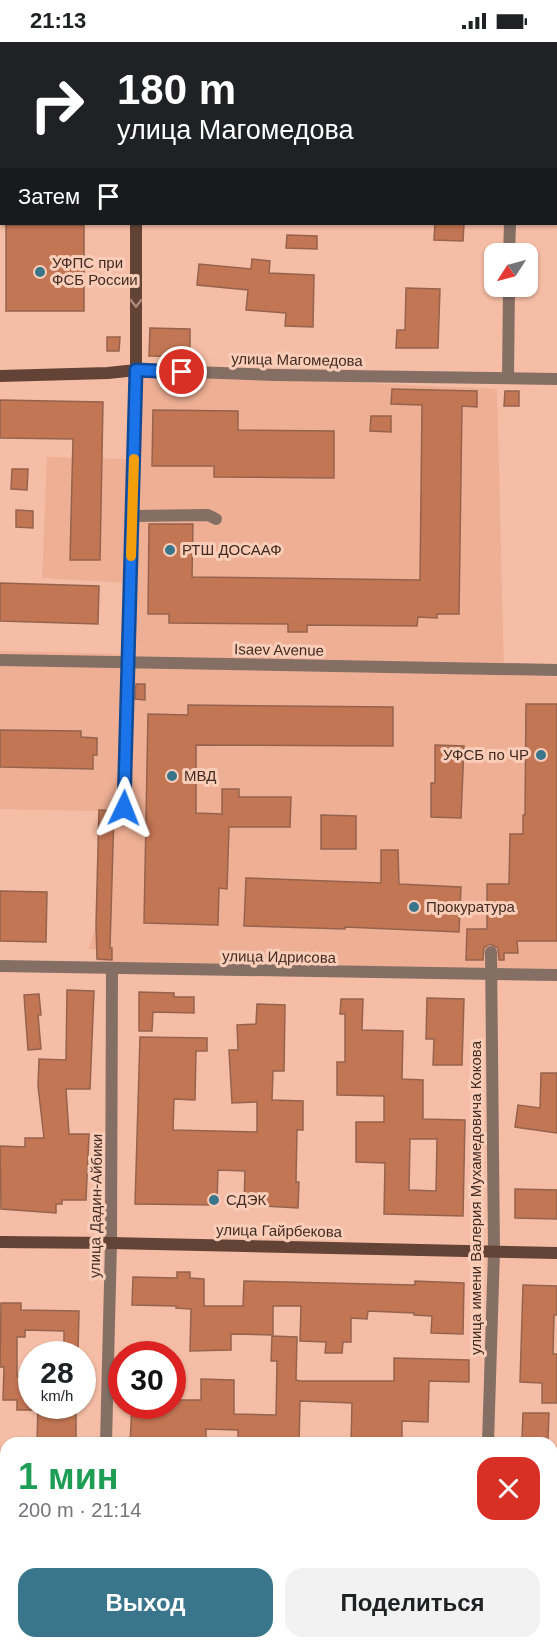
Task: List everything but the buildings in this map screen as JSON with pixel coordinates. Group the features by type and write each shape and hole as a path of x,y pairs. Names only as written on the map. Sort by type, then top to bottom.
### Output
{"main road":[{"path":"136,225 136,370"},
{"name":"улица Магомедова","path":"0,376 96,374 136,370"},
{"name":"улица Гайрбекова","path":"0,1242 557,1253"}],"street":[{"path":"509,243 510,225"},
{"path":"508,378 509,297"},
{"name":"улица Магомедова","path":"136,370 275,375 557,379"},
{"path":"124,808 136,370"},
{"path":"132,516 208,515 216,519"},
{"name":"Isaev Avenue","path":"0,660 557,670"},
{"name":"улица имени Валерия Мухамедовича Кокова","path":"488,1437 494,1251 491,952"},
{"name":"улица Идрисова","path":"0,966 557,975"},
{"name":"улица Дадин-Айбики","path":"106,1437 111,1243 112,968"}],"shaded area":[{"path":"130,372 497,389 504,673 557,677 557,975 97,971 97,949 89,949 96,925 99,811 0,809 0,651 122,654 125,583 42,578 47,457 128,459"}],"slow traffic":[{"path":"131,556 134,459"}],"place":[{"name":"УФПС при ФСБ России","path":"40,272"},
{"name":"РТШ ДОСААФ","path":"170,550"},
{"name":"УФСБ по ЧР","path":"541,755"},
{"name":"МВД","path":"172,776"},
{"name":"Прокуратура","path":"414,907"},
{"name":"СДЭК","path":"214,1200"}],"route":[{"path":"124,808 136,370 182,372"}]}
